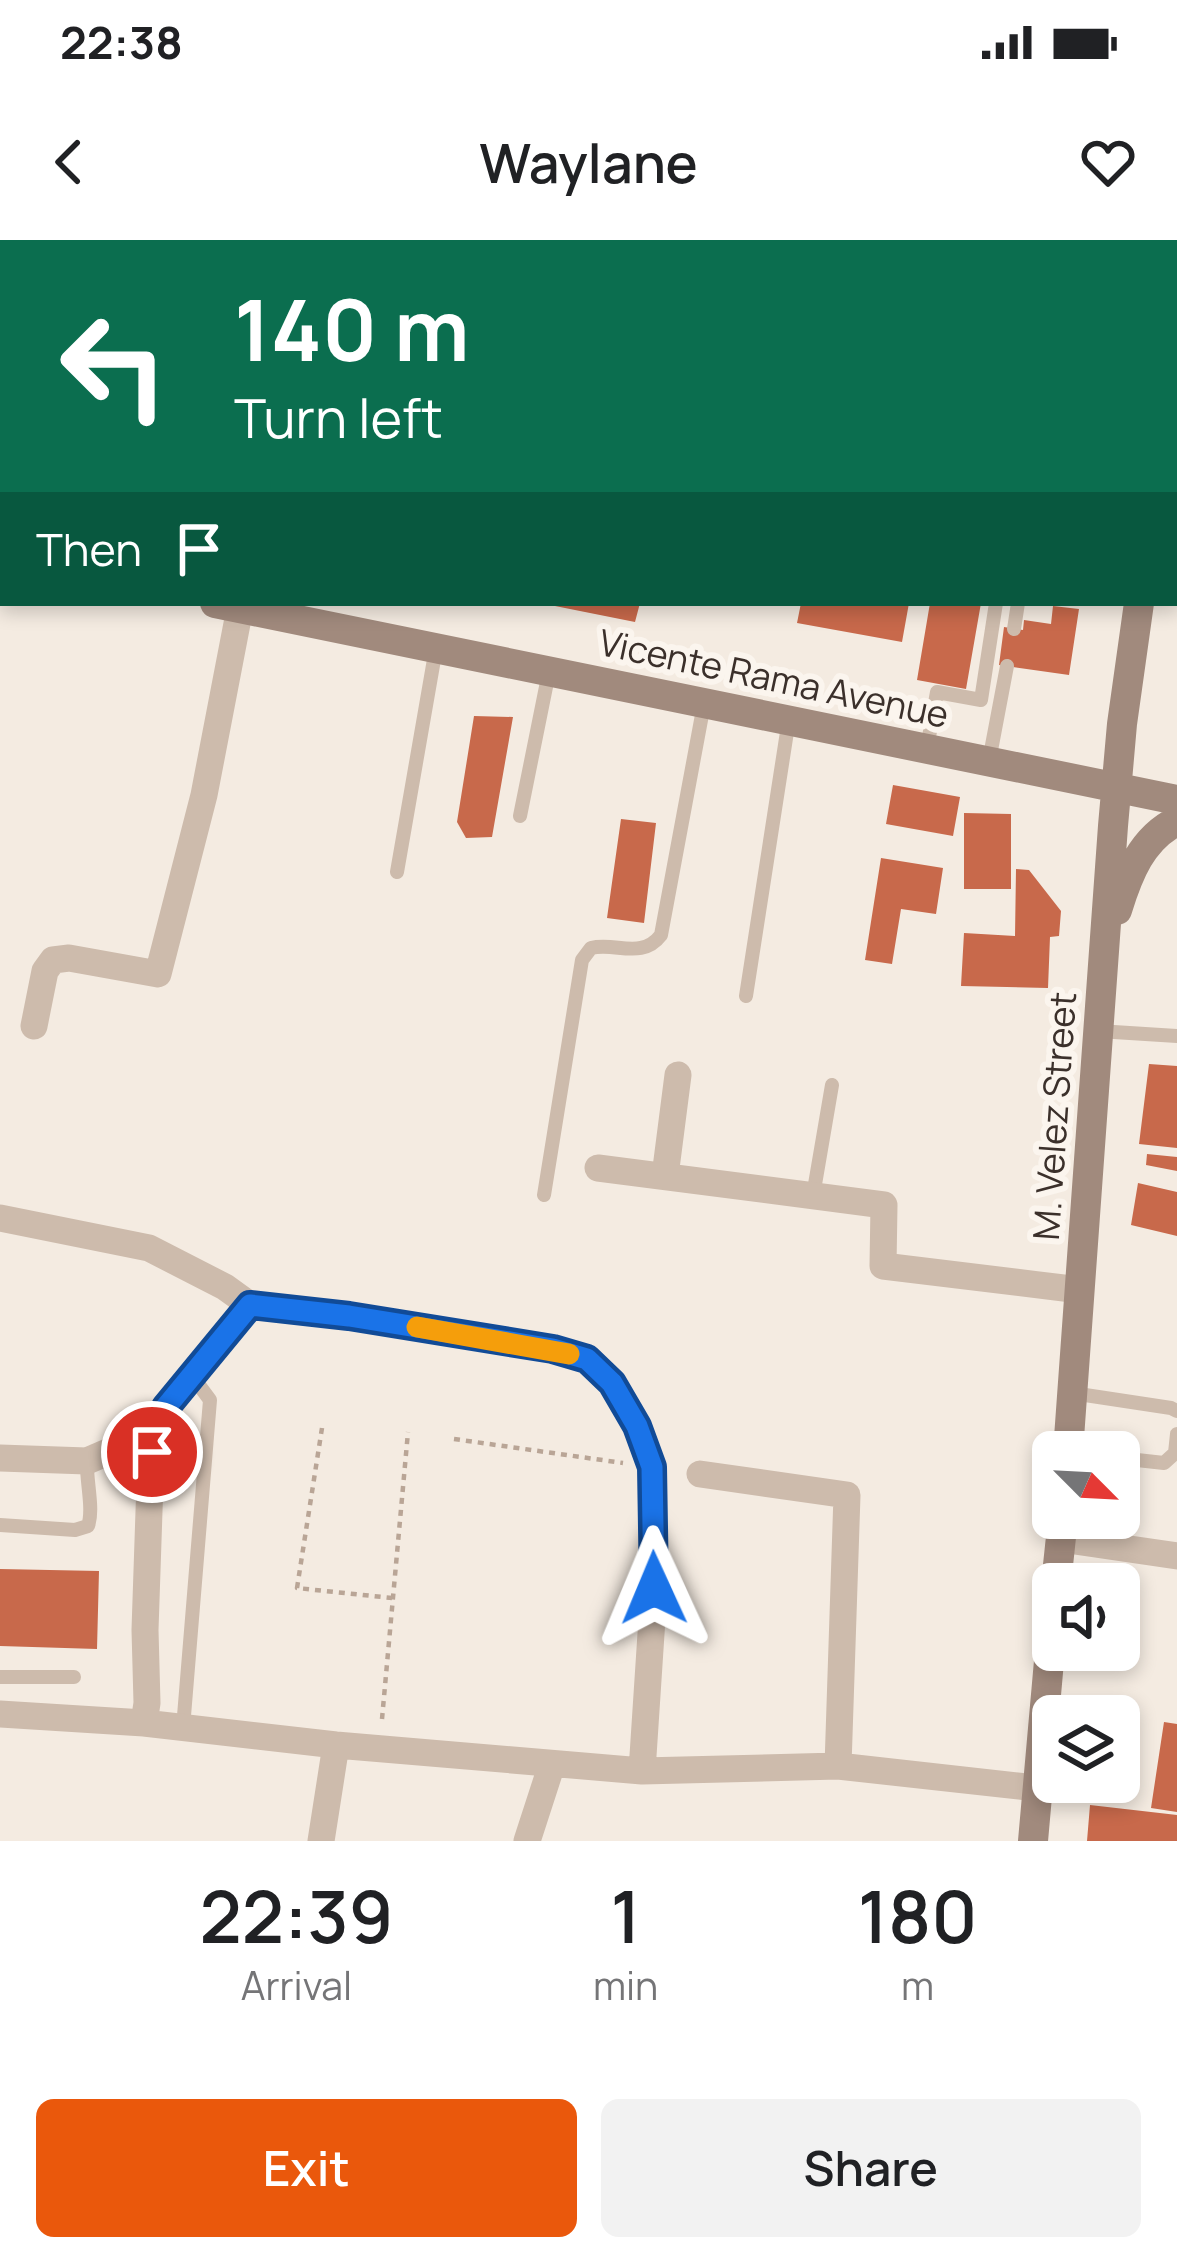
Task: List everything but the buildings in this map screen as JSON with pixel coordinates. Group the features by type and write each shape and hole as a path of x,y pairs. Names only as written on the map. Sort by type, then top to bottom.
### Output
{"main road":[{"name":"Vicente Rama Avenue","path":"227,606 1177,800"},
{"name":"M. Velez Street","path":"1069,1431 1116,787 1139,606"},
{"path":"1105,956 1136,861 1153,837 1177,821"},
{"path":"1033,1841 1035,1803"}],"street":[{"path":"34,1026 45,971 53,960 69,958 158,974 204,795 227,606"},
{"path":"665,1176 678,1075"},
{"path":"598,1168 884,1205 884,1266 1080,1290"},
{"path":"0,1218 149,1248 226,1287 250,1305 349,1316 553,1349 587,1359 612,1383 637,1426 652,1467 654,1588 642,1771"},
{"path":"144,1723 152,1452 166,1407 250,1305"},
{"path":"0,1457 87,1461 159,1430"},
{"path":"700,1474 848,1495 838,1766"},
{"path":"1107,1539 1177,1556"},
{"path":"0,1714 144,1723 642,1771 838,1766 1032,1788"},
{"path":"321,1841 336,1744"},
{"path":"527,1841 552,1764"}],"lane":[{"path":"927,749 938,692 981,700 996,606"},
{"path":"1013,629 1017,606"},
{"path":"397,872 436,648"},
{"path":"988,763 1007,666"},
{"path":"520,816 549,672"},
{"path":"544,1196 582,961 591,948 605,945 636,950 653,945 661,935 704,704"},
{"path":"746,996 789,719"},
{"path":"1099,1031 1177,1036"},
{"path":"814,1196 832,1085"},
{"path":"183,1727 210,1400 193,1377"},
{"path":"1072,1394 1177,1411"},
{"path":"1140,1460 1164,1462 1175,1453 1177,1434"},
{"path":"0,1525 74,1531 88,1526 92,1516 87,1461"},
{"path":"0,1677 74,1677"}],"path":[{"path":"322,1428 297,1588 392,1598"},
{"path":"380,1749 408,1432"},
{"path":"454,1439 652,1467"}],"slow traffic":[{"path":"417,1327 569,1354"}],"route":[{"path":"152,1452 166,1407 250,1305 553,1349 587,1359 612,1383 637,1426 652,1467 654,1588"}]}
